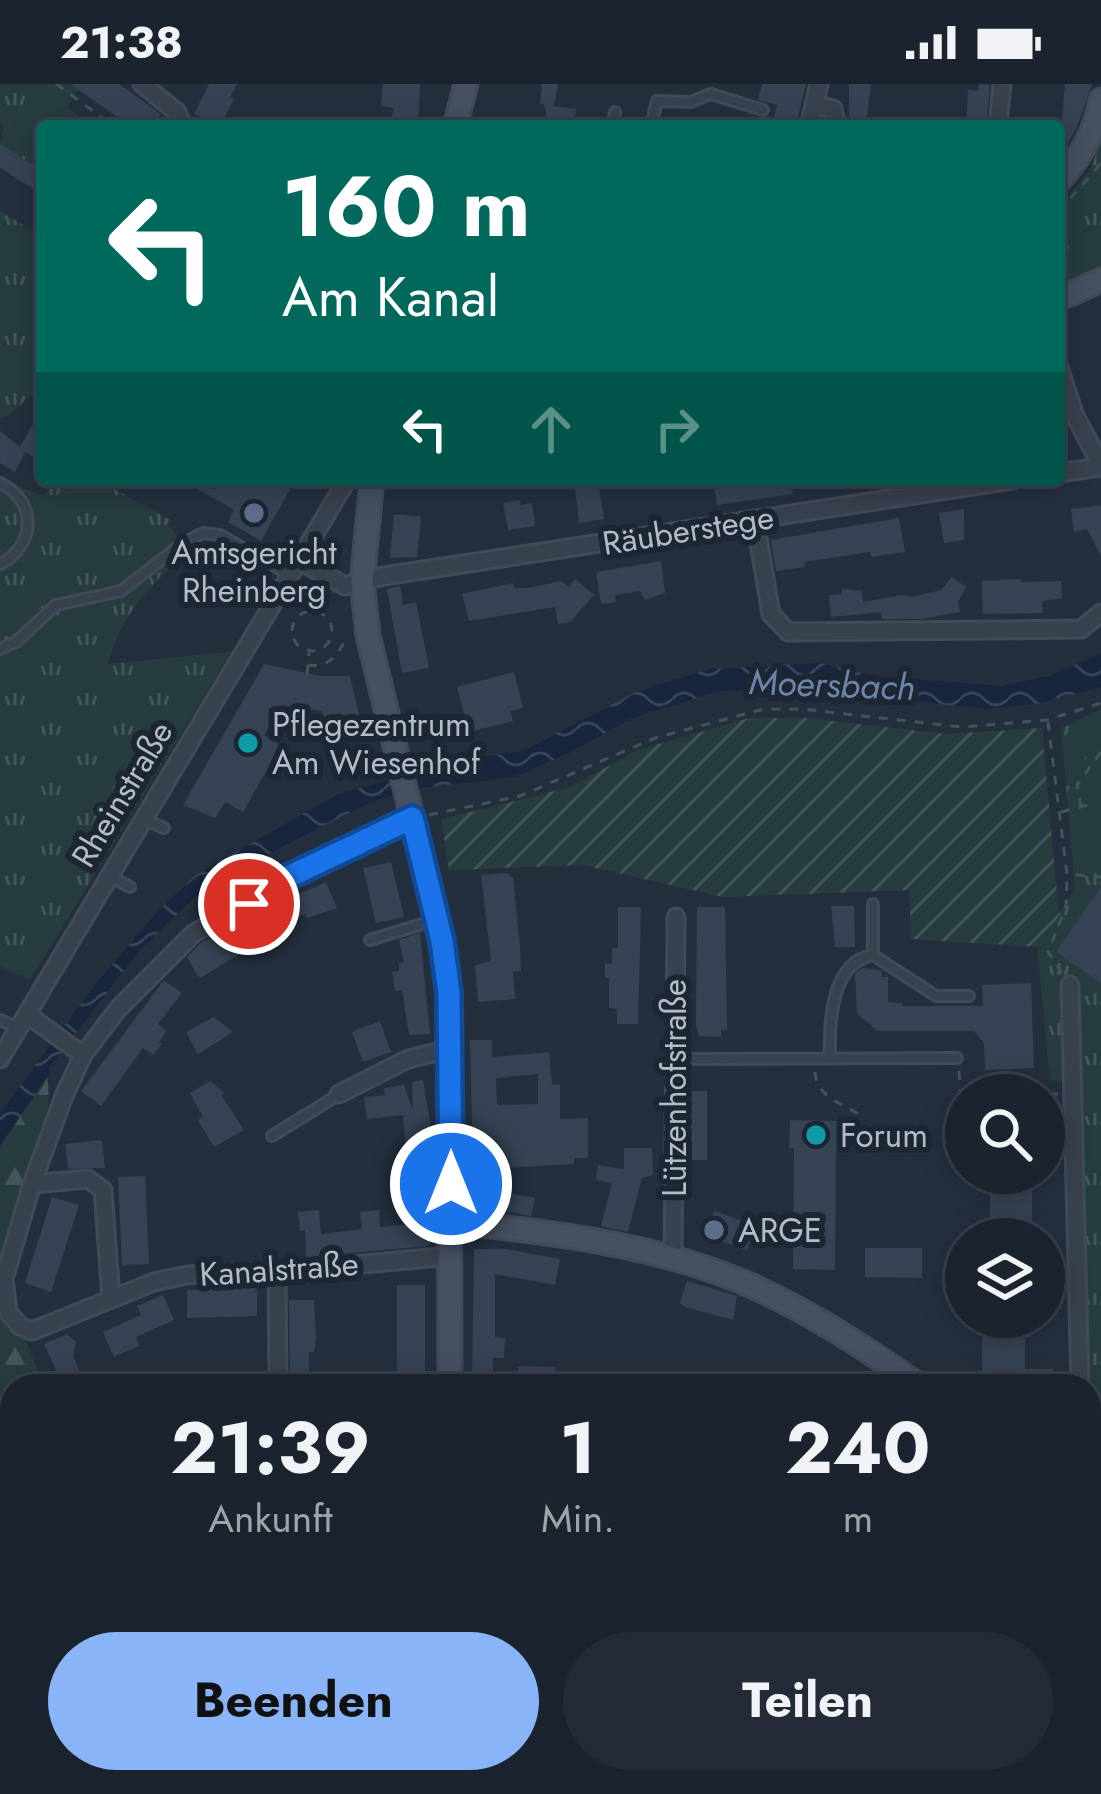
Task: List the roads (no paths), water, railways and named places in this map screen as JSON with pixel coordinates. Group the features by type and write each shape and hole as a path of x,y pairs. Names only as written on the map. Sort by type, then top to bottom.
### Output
{"street":[{"path":"142,84 180,120"},
{"path":"457,120 466,84"},
{"path":"810,120 819,84"},
{"path":"999,120 1002,84"},
{"path":"1065,174 1097,124 1101,100"},
{"path":"814,104 833,110 836,120"},
{"path":"1065,296 1101,280"},
{"path":"1065,385 1101,466 1065,472"},
{"name":"Rheinstraße","path":"0,1059 344,486"},
{"path":"370,486 362,582 368,635 437,920 449,993 450,1374"},
{"name":"Räuberstege","path":"362,582 974,486"},
{"path":"755,520 771,614 788,632 1082,629 1101,613"},
{"path":"296,568 344,586 362,582"},
{"path":"111,1299 104,1190 88,1179 32,1184 64,1096 70,1044 118,1009 194,933 286,878 411,813"},
{"name":"Lützenhofstraße","path":"673,1260 676,917"},
{"path":"1070,985 1080,1374"},
{"path":"24,1022 70,1044"},
{"path":"339,1094 408,1058 450,1049"},
{"name":"Kanalstraße","path":"32,1184 4,1279 8,1312 32,1331 154,1282 188,1275 451,1256"},
{"path":"451,1222 562,1237 673,1260 738,1280 777,1298 903,1374"},
{"path":"277,1272 278,1374"}],"lane":[{"path":"652,120 657,101 664,98 690,102 711,94 763,110"},
{"path":"614,120 615,112"},
{"path":"0,483 19,496 29,520 23,546 0,564"},
{"path":"0,650 16,642 56,605 121,591 203,532 296,568"},
{"path":"145,819 164,828"},
{"path":"111,877 130,887"},
{"path":"873,904 873,955"},
{"path":"370,940 437,920"},
{"path":"830,1058 829,1017 847,971 860,957 873,955 936,996 969,996"},
{"path":"0,1020 24,1022"},
{"path":"672,1059 957,1058"},
{"path":"272,1136 339,1094"}],"water":[{"name":"Moersbach","path":"1101,653 1101,687 1036,704 986,709 862,696 832,687 719,691 632,718 514,777 423,788 373,801 229,874 191,901 139,951 49,1068 0,1146 0,1113 95,985 157,912 196,875 336,795 453,761 523,751 636,692 709,669 818,663 877,676 1002,686 1051,675"}],"place":[{"name":"Amtsgericht Rheinberg","path":"254,513"},
{"name":"Pflegezentrum Am Wiesenhof","path":"248,743"},
{"name":"Forum","path":"816,1135"},
{"name":"ARGE","path":"714,1230"}]}
